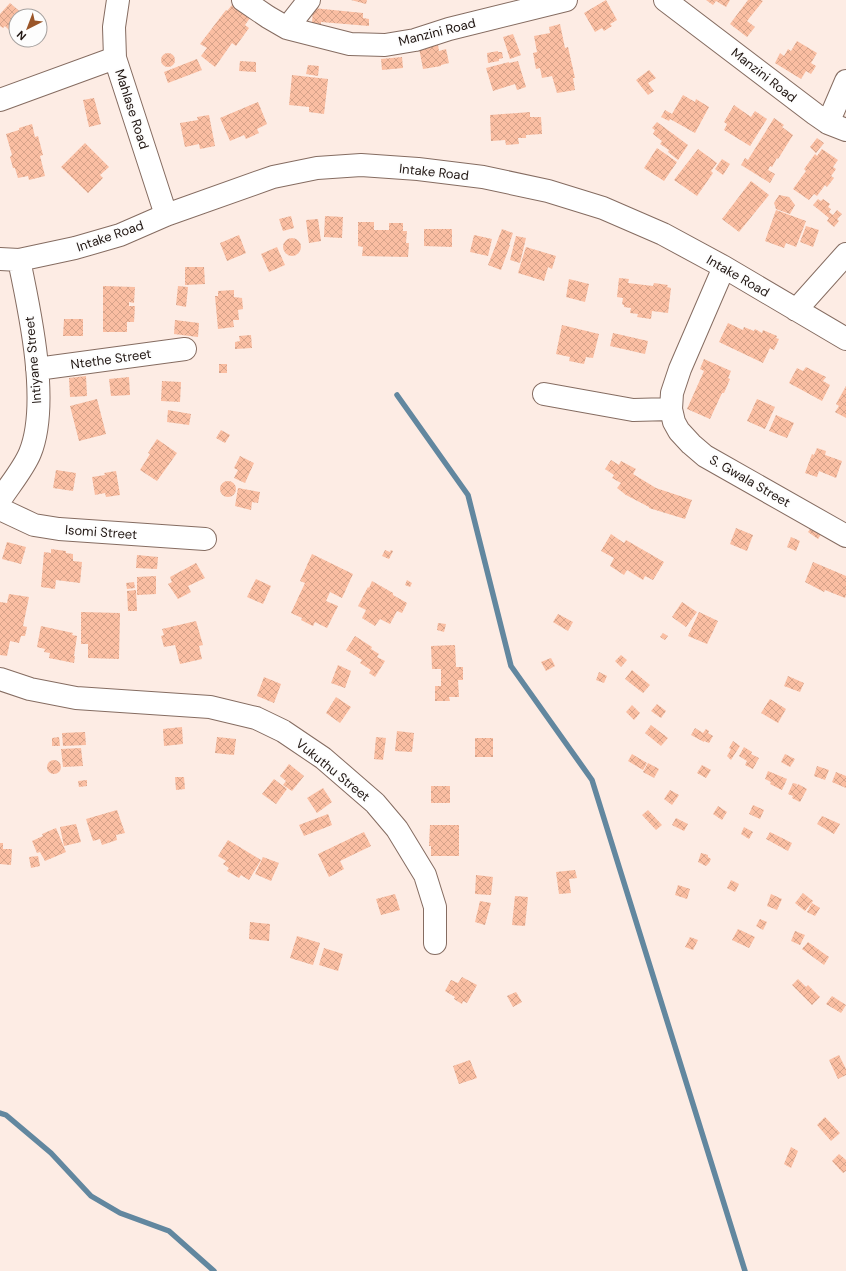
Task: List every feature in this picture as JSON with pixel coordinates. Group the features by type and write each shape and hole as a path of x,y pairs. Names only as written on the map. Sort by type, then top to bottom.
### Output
{"street":[{"name":"Mahlase Road","path":"118,0 114,27 115,58 166,215"},
{"name":"Manzini Road","path":"243,0 268,17 288,28 350,44 385,45 415,40 566,0"},
{"path":"288,28 309,0"},
{"name":"Manzini Road","path":"665,0 815,114 837,126"},
{"path":"0,100 115,58"},
{"path":"837,126 846,81"},
{"name":"Intake Road","path":"10,260 75,248 120,235 166,215 273,178 317,168 361,165 418,169 483,177 548,190 603,208 663,234 724,267 846,339"},
{"path":"796,310 846,254"},
{"name":"Intiyane Street","path":"0,500 30,454 36,430 38,403 37,369 28,304 10,260"},
{"name":"S. Gwala Street","path":"724,267 680,369 672,393 671,409 674,422 679,431 691,444 706,456 846,536"},
{"name":"Ntethe Street","path":"37,369 185,349"},
{"path":"544,394 633,410 671,409"},
{"name":"Isomi Street","path":"0,509 34,525 59,529 205,539"},
{"name":"Vukuthu Street","path":"0,679 30,689 76,698 210,707 256,718 283,731 322,758 375,804 397,829 425,875 435,907 435,942"}],"building":[{"path":"351,0 367,0 366,4"},
{"path":"606,0 617,20 610,24 612,26 604,31 602,28 595,32 584,13"},
{"path":"706,0 730,0 726,7 716,1 713,5"},
{"path":"748,0 763,1 747,21 755,27 747,37 730,24"},
{"path":"10,3 16,8 8,8 8,29 5,26 3,28 0,26 0,14"},
{"path":"232,5 250,18 245,25 249,28 236,46 232,43 215,67 201,56 207,48 200,44 226,10 227,11"},
{"path":"313,8 363,13 363,18 369,19 369,26 321,22 321,24 312,23"},
{"path":"560,24 565,48 568,47 575,78 573,78 575,90 557,93 552,76 542,78 540,68 536,69 533,53 537,52 534,36 550,33 549,27"},
{"path":"513,34 521,55 510,59 503,37"},
{"path":"797,41 817,53 811,63 816,66 811,74 806,71 801,79 775,63 780,53 784,56 788,49 791,51"},
{"path":"438,45 439,51 446,49 449,63 423,69 419,48"},
{"path":"498,51 502,52 503,58 499,59 499,61 488,63 487,53"},
{"path":"165,53 171,53 175,57 175,63 171,67 165,67 161,63 161,57"},
{"path":"402,57 403,68 382,70 381,59"},
{"path":"197,59 202,70 168,83 164,72"},
{"path":"240,61 256,62 256,72 239,71"},
{"path":"518,61 526,87 517,90 515,84 493,91 486,68"},
{"path":"308,65 319,66 318,76 306,74"},
{"path":"649,70 656,78 648,83 654,91 648,95 636,80"},
{"path":"292,75 328,79 324,114 309,112 309,107 289,105"},
{"path":"683,95 695,102 696,99 709,107 695,133 670,119 669,121 661,117 665,110 672,114"},
{"path":"94,98 101,124 89,127 83,100"},
{"path":"258,102 267,124 257,129 259,133 246,139 244,135 230,141 220,118"},
{"path":"734,105 751,117 755,111 767,119 750,146 724,130 727,124 724,122"},
{"path":"530,112 530,117 541,117 542,134 526,135 526,138 518,138 519,144 506,145 505,140 491,141 490,115"},
{"path":"209,115 215,146 200,149 199,144 185,147 180,123 198,120 197,117"},
{"path":"774,118 784,125 782,127 793,135 778,159 777,158 772,167 770,166 768,170 775,174 770,183 741,165 745,158 748,160"},
{"path":"657,122 688,145 678,160 668,152 669,150 660,144 662,141 653,134 655,130 652,128"},
{"path":"32,124 35,137 38,136 43,155 40,156 45,176 29,180 28,176 18,178 15,168 13,168 10,157 12,155 6,134"},
{"path":"817,138 824,143 816,153 810,147"},
{"path":"85,143 109,167 100,175 103,178 88,193 61,167"},
{"path":"657,148 677,162 664,181 644,168"},
{"path":"698,149 717,163 711,171 713,173 697,196 674,180"},
{"path":"822,149 838,160 833,167 836,169 831,176 834,178 827,187 825,185 817,196 814,194 809,200 793,189 806,171 804,169 815,154 817,156"},
{"path":"722,159 730,164 723,175 715,169"},
{"path":"751,181 769,195 739,232 722,219"},
{"path":"779,195 789,197 795,205 790,214 776,209 774,203"},
{"path":"818,199 821,201 823,199 830,204 828,207 831,209 829,212 833,215 837,210 842,214 837,219 839,221 834,227 827,221 829,218 813,205"},
{"path":"776,210 806,221 796,247 786,243 784,248 765,241"},
{"path":"291,216 294,228 283,231 279,219"},
{"path":"325,216 343,217 342,238 324,237"},
{"path":"318,219 321,241 309,243 306,220"},
{"path":"358,222 374,222 374,230 389,230 389,223 403,223 403,231 407,231 406,243 409,243 408,257 362,256 363,247 358,246"},
{"path":"806,226 819,230 813,247 800,242"},
{"path":"424,229 452,229 452,247 424,246"},
{"path":"502,229 513,233 501,270 488,265"},
{"path":"239,235 246,253 227,261 220,243"},
{"path":"474,235 492,239 488,256 470,252"},
{"path":"516,236 526,238 520,263 510,260"},
{"path":"292,238 298,241 301,247 298,253 292,256 286,253 283,247 286,241"},
{"path":"277,247 285,265 269,272 261,254"},
{"path":"526,247 556,256 552,269 548,267 544,281 518,273"},
{"path":"185,267 204,267 205,284 185,285"},
{"path":"619,278 629,279 628,283 653,286 654,283 668,285 667,287 671,288 668,313 652,311 651,319 637,317 638,314 630,313 631,308 624,307 622,304 623,298 617,297"},
{"path":"569,279 589,284 585,302 566,297"},
{"path":"103,286 135,287 134,303 129,302 129,306 135,306 134,322 127,322 127,332 103,332"},
{"path":"178,286 188,287 186,307 176,305"},
{"path":"234,290 234,297 242,298 243,309 238,310 239,320 233,320 234,327 218,329 215,296 218,296 218,291"},
{"path":"64,319 83,319 83,336 63,336"},
{"path":"175,320 199,323 198,337 174,334"},
{"path":"728,323 743,330 744,327 754,331 755,329 762,333 763,330 777,336 776,338 779,339 774,350 770,348 763,363 719,342"},
{"path":"562,325 599,334 593,358 586,357 584,364 569,361 570,357 556,354"},
{"path":"613,333 648,341 645,354 610,346"},
{"path":"251,335 252,348 235,349 235,342 240,341 239,336"},
{"path":"704,359 731,371 728,378 730,379 724,393 722,393 710,419 687,409 704,371 700,369"},
{"path":"219,364 227,364 227,373 219,373"},
{"path":"806,367 826,377 823,381 830,385 822,401 789,383 797,368 803,371"},
{"path":"86,376 87,396 70,397 69,378"},
{"path":"129,377 130,395 111,396 109,379"},
{"path":"162,381 181,382 180,402 161,401"},
{"path":"846,386 846,418 835,412 839,406 836,404"},
{"path":"97,399 106,434 79,441 70,406"},
{"path":"757,399 775,407 765,429 747,421"},
{"path":"168,410 191,414 189,425 167,422"},
{"path":"776,415 794,423 787,438 769,431"},
{"path":"221,430 230,435 225,443 216,438"},
{"path":"157,439 177,453 157,481 140,470"},
{"path":"817,448 826,451 825,455 842,461 836,478 819,471 817,477 805,473 812,454 814,455"},
{"path":"240,456 254,463 245,483 234,478 238,470 234,468"},
{"path":"611,460 619,465 621,461 636,469 633,474 656,488 692,500 685,519 649,508 617,488 621,483 612,478 614,475 605,469"},
{"path":"56,470 76,473 73,491 53,488"},
{"path":"116,471 120,495 106,497 105,493 95,495 92,477 105,475 104,473"},
{"path":"228,481 235,486 236,489 231,496 228,497 221,492 220,489 225,482"},
{"path":"238,488 260,492 258,503 252,502 251,510 235,506"},
{"path":"812,526 822,533 818,539 808,532"},
{"path":"736,528 753,535 747,551 730,544"},
{"path":"611,534 624,543 626,540 664,562 653,580 645,576 643,580 627,570 624,575 610,566 614,558 601,551"},
{"path":"791,537 800,541 796,551 787,547"},
{"path":"7,542 26,547 21,564 2,559"},
{"path":"51,549 66,551 66,553 73,554 73,561 82,562 80,583 56,580 55,589 41,587 44,552 51,553"},
{"path":"385,550 390,552 391,550 393,551 389,559 382,556"},
{"path":"312,554 353,574 342,598 330,592 326,601 338,606 327,628 315,622 313,626 301,620 302,618 291,613 305,583 300,581"},
{"path":"137,555 158,557 157,569 136,568"},
{"path":"813,562 846,576 845,598 825,590 824,592 805,582"},
{"path":"196,563 205,578 188,586 191,592 178,599 168,584 172,582 170,577"},
{"path":"156,576 156,594 137,595 137,577"},
{"path":"256,579 271,586 263,604 247,597"},
{"path":"407,580 412,583 410,587 405,585"},
{"path":"372,581 407,603 402,613 397,611 390,624 380,619 375,626 362,618 366,610 358,606"},
{"path":"134,582 135,588 127,589 126,583"},
{"path":"136,590 137,611 128,611 127,591"},
{"path":"9,594 29,597 23,626 27,627 25,636 21,636 19,643 10,641 7,656 0,655 0,602 7,603"},
{"path":"682,602 697,612 686,627 672,617"},
{"path":"81,612 120,613 119,659 88,658 88,644 81,644"},
{"path":"699,612 718,621 707,644 688,636"},
{"path":"558,614 573,622 568,631 553,622"},
{"path":"196,621 203,645 199,646 202,659 180,664 175,645 164,647 161,636 164,635 162,629"},
{"path":"438,623 446,624 444,632 437,630"},
{"path":"41,626 73,633 72,635 77,636 74,663 49,658 50,653 44,652 45,649 37,647"},
{"path":"663,633 668,636 665,640 660,637"},
{"path":"355,636 372,647 371,649 379,654 377,657 385,661 375,677 369,673 371,670 360,663 362,660 346,650"},
{"path":"455,645 456,667 463,667 463,680 458,680 459,697 449,697 450,701 435,701 435,686 441,686 441,669 432,669 431,646"},
{"path":"621,655 627,660 621,667 615,661"},
{"path":"551,658 555,666 546,671 541,662"},
{"path":"338,665 351,671 345,688 331,683"},
{"path":"632,670 650,685 643,693 625,679"},
{"path":"599,672 607,676 604,683 596,680"},
{"path":"788,676 804,683 800,692 784,686"},
{"path":"264,677 281,684 274,703 257,696"},
{"path":"336,697 351,707 340,723 326,713"},
{"path":"770,699 786,709 778,723 761,713"},
{"path":"657,704 666,711 661,718 651,711"},
{"path":"632,705 640,713 634,720 626,712"},
{"path":"651,725 668,738 661,746 645,733"},
{"path":"182,727 183,744 164,746 163,729"},
{"path":"695,728 703,733 706,729 709,731 708,733 713,736 709,743 691,735"},
{"path":"397,731 414,733 412,752 395,751"},
{"path":"85,732 86,745 63,746 62,733"},
{"path":"59,737 60,746 52,746 52,738"},
{"path":"217,737 236,739 234,755 215,753"},
{"path":"376,737 386,738 383,760 374,759"},
{"path":"475,738 493,738 493,757 475,757"},
{"path":"733,741 740,746 731,760 727,756"},
{"path":"744,747 752,752 751,754 759,758 753,769 745,765 747,761 739,756"},
{"path":"81,748 83,766 63,767 61,749"},
{"path":"632,754 647,763 643,770 628,761"},
{"path":"785,754 795,759 790,767 781,762"},
{"path":"51,760 57,760 61,764 61,770 57,774 51,774 47,770 47,764"},
{"path":"648,763 659,769 654,778 643,772"},
{"path":"289,764 304,776 292,791 283,785 286,781 280,776"},
{"path":"702,765 711,770 706,778 697,773"},
{"path":"817,766 829,770 825,780 814,776"},
{"path":"768,771 787,779 782,790 770,784 771,782 765,779"},
{"path":"836,772 846,776 846,788 832,782"},
{"path":"175,777 184,777 185,789 176,790"},
{"path":"274,779 287,789 276,804 262,794"},
{"path":"87,780 87,786 79,787 78,781"},
{"path":"793,783 797,784 796,788 798,784 807,789 800,802 788,794"},
{"path":"431,786 450,786 450,803 431,803"},
{"path":"323,788 332,802 317,813 307,798"},
{"path":"670,790 679,795 672,805 664,799"},
{"path":"753,805 764,810 760,819 749,814"},
{"path":"718,806 727,812 722,820 713,814"},
{"path":"117,810 125,833 116,835 117,840 102,845 100,839 93,841 86,819"},
{"path":"648,810 662,825 656,830 642,815"},
{"path":"328,814 332,825 304,836 299,825"},
{"path":"822,816 840,824 834,834 817,824"},
{"path":"676,818 688,824 684,831 672,825"},
{"path":"76,824 81,842 64,846 60,827"},
{"path":"430,825 459,825 459,856 431,856 431,846 429,846"},
{"path":"744,827 753,832 749,839 741,834"},
{"path":"56,828 66,852 45,861 40,852 37,853 32,841 43,836 42,834"},
{"path":"364,832 371,846 340,861 344,869 329,877 318,854"},
{"path":"770,832 792,843 788,851 766,839"},
{"path":"228,840 261,860 249,880 241,875 239,878 227,871 229,868 223,864 226,861 218,856"},
{"path":"0,843 3,843 3,849 12,849 11,865 0,864"},
{"path":"701,853 708,855 711,859 706,866 698,862"},
{"path":"38,856 40,866 31,868 29,857"},
{"path":"263,857 279,863 271,881 255,874"},
{"path":"575,870 577,878 569,879 571,893 559,894 556,872"},
{"path":"476,875 493,877 491,895 475,894"},
{"path":"731,880 739,884 735,892 727,888"},
{"path":"678,885 690,889 687,899 675,895"},
{"path":"803,893 813,901 805,911 795,903"},
{"path":"395,894 400,910 381,915 376,899"},
{"path":"771,894 782,899 777,910 767,906"},
{"path":"515,896 528,897 525,926 512,925"},
{"path":"480,901 491,903 485,925 475,922"},
{"path":"812,903 820,908 815,916 807,912"},
{"path":"760,919 767,922 763,930 756,926"},
{"path":"250,922 270,924 269,941 249,939"},
{"path":"738,929 755,937 749,948 732,940"},
{"path":"795,931 805,935 800,945 791,941"},
{"path":"297,936 320,943 313,965 290,958"},
{"path":"690,937 698,940 693,950 685,947"},
{"path":"808,942 829,957 824,965 802,949"},
{"path":"324,948 343,954 338,971 319,965"},
{"path":"462,977 477,985 467,1003 463,1001 462,1004 454,999 455,997 445,991 451,980 458,983"},
{"path":"798,979 806,987 808,985 820,997 812,1005 792,985"},
{"path":"516,992 522,1002 513,1007 507,996"},
{"path":"832,996 846,1005 841,1013 826,1004"},
{"path":"839,1055 846,1069 846,1075 838,1079 829,1060"},
{"path":"470,1060 477,1078 459,1084 453,1066"},
{"path":"825,1117 840,1133 831,1141 817,1125"},
{"path":"791,1147 798,1151 791,1168 784,1164"},
{"path":"839,1154 846,1160 846,1171 843,1173 832,1161"}],"waterway":[{"path":"397,395 468,495 511,666 592,780 745,1271"},
{"path":"0,1113 6,1115 51,1153 91,1196 120,1213 169,1231 214,1271"}]}
